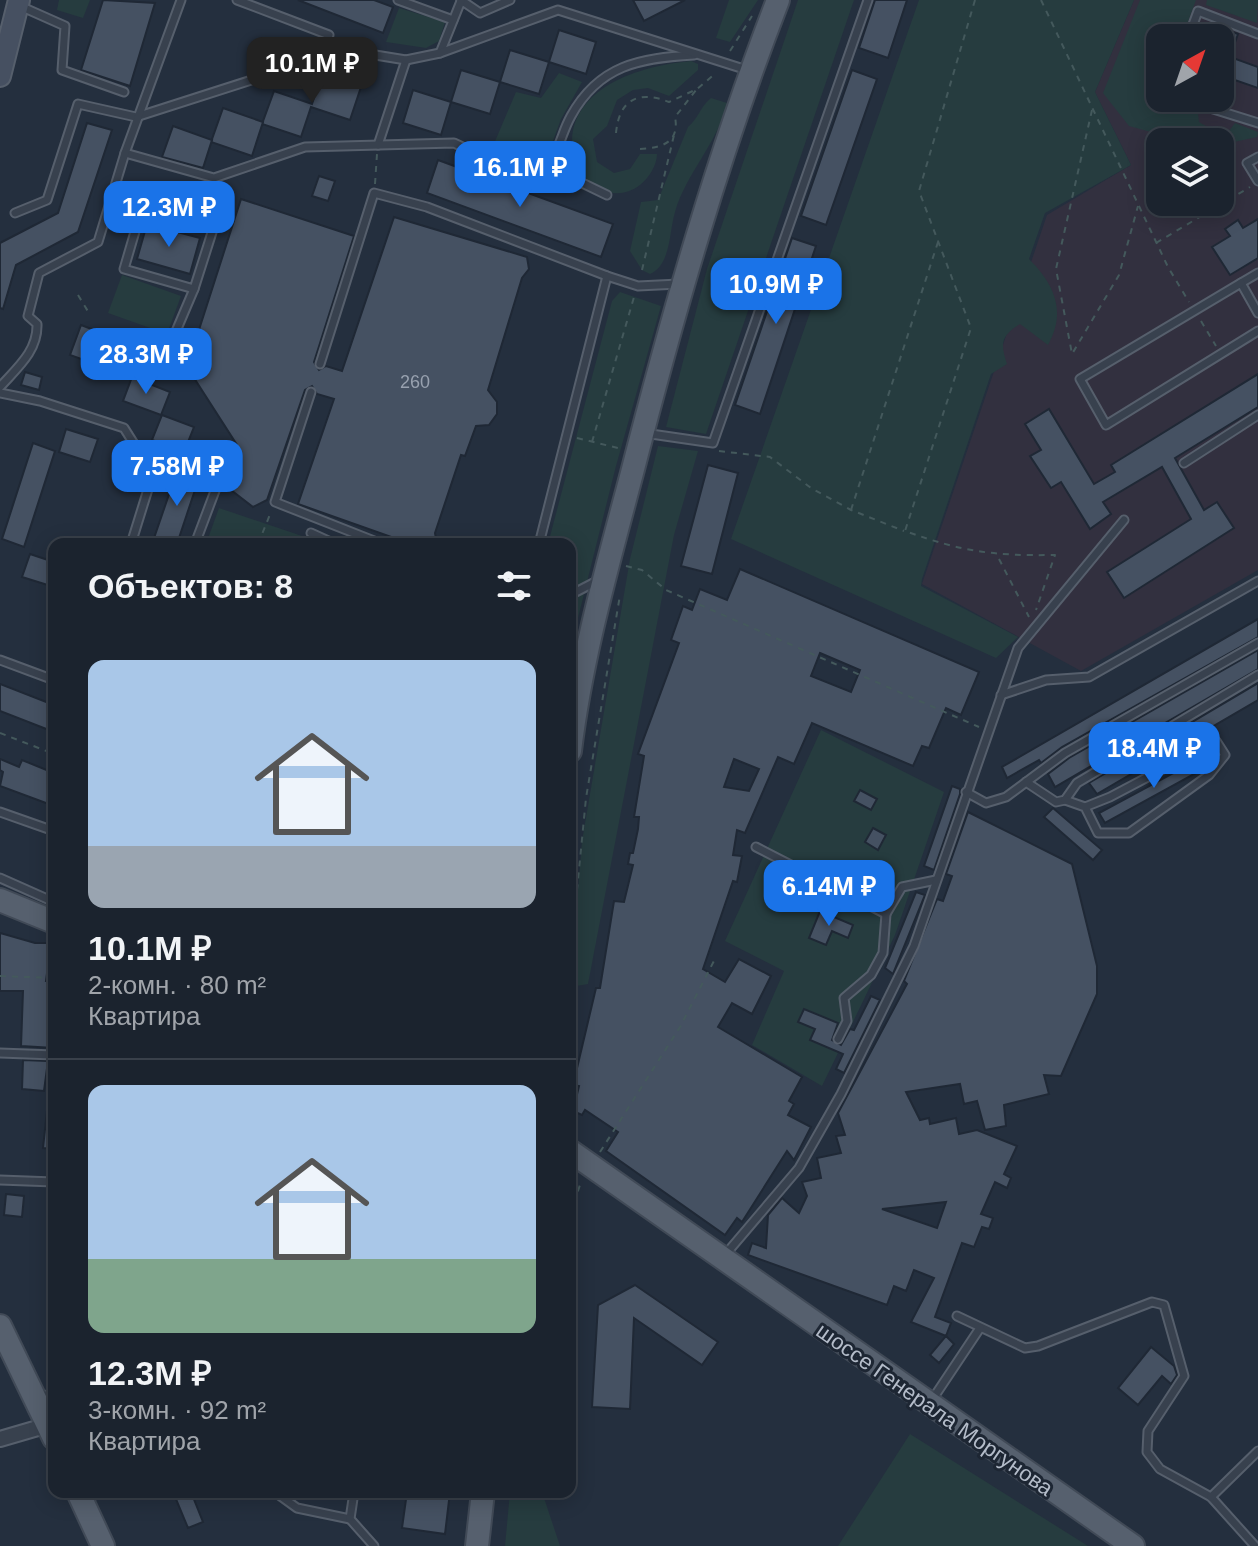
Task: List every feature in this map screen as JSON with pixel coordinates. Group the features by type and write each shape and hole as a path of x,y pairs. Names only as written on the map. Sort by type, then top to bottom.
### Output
{"main road":[{"path":"576,715 605,578 681,284 750,71 778,0"},
{"path":"0,76 13,10"},
{"path":"0,900 48,920"},
{"name":"шоссе Генерала Моргунова","path":"576,1155 1133,1546"},
{"path":"0,1326 48,1426"},
{"path":"93,1498 103,1546"},
{"path":"477,1546 482,1498"}],"street":[{"path":"0,1439 48,1432"}],"lane":[{"path":"237,0 329,35"},
{"path":"398,0 453,20"},
{"path":"440,53 461,0 480,13 510,0"},
{"path":"642,432 713,443 868,0"},
{"path":"1193,24 1202,0"},
{"path":"179,1 125,153 98,242 39,273 28,316 37,324 37,338 28,355 0,390 124,428 136,447 221,475 197,538"},
{"path":"13,10 65,26 62,70 124,92"},
{"path":"15,213 47,200 78,104 139,116 314,60 363,53 406,60 440,53 558,10 750,71"},
{"path":"1198,11 1258,34"},
{"path":"545,165 559,151 569,118 592,85 615,70 647,58 700,54"},
{"path":"378,145 406,60"},
{"path":"1223,112 1258,123"},
{"path":"125,153 214,178 305,147 454,143 503,166 545,165 607,195"},
{"path":"1258,157 1247,163 1258,182"},
{"path":"113,192 215,223 194,289 171,343"},
{"path":"320,364 374,193 427,207 638,286 681,284"},
{"path":"144,201 124,269 194,289"},
{"path":"1258,273 1080,379 1106,425 1258,331"},
{"path":"541,538 607,276"},
{"path":"1241,283 1258,313"},
{"path":"311,392 275,502 367,538"},
{"path":"1184,463 1258,415"},
{"path":"133,538 159,454"},
{"path":"729,1265 799,1168 834,1107 914,946 1018,648 1124,520"},
{"path":"311,533 322,538"},
{"path":"576,592 605,578"},
{"path":"1001,695 1046,680 1089,677 1258,581"},
{"path":"966,792 986,803 1006,797 1065,753 1258,643"},
{"path":"0,660 48,678"},
{"path":"1065,800 1077,783 1258,675"},
{"path":"1026,782 1056,802 1065,800 1085,807 1216,741 1225,755 1209,775 1129,833 1098,833 1085,807"},
{"path":"0,812 48,829"},
{"path":"756,847 886,914"},
{"path":"0,878 48,899"},
{"path":"838,1039 847,1021 844,998 871,975 883,953 886,914 902,887 936,880"},
{"path":"0,1053 48,1055"},
{"path":"0,1180 48,1182"},
{"path":"957,1316 1014,1345 1038,1346 1152,1302 1164,1305 1184,1376 1148,1431 1147,1452 1160,1469 1211,1497 1255,1546"},
{"path":"929,1405 980,1328"},
{"path":"29,1386 48,1398"},
{"path":"1211,1497 1258,1451"},
{"path":"283,1498 297,1508 350,1519 374,1546"},
{"path":"350,1519 353,1498"}],"path":[{"path":"905,531 971,328 919,191 975,0"},
{"path":"1041,0 1156,243 1221,354"},
{"path":"724,63 753,16"},
{"path":"642,270 674,135 675,117 697,89 713,76"},
{"path":"616,133 617,117 634,97 647,94 669,102 697,89"},
{"path":"1092,110 1056,269 1072,354 1119,275 1138,206"},
{"path":"640,149 661,148 674,135"},
{"path":"374,193 378,145"},
{"path":"1156,243 1258,182"},
{"path":"851,510 938,242"},
{"path":"78,295 89,313"},
{"path":"592,442 634,296"},
{"path":"576,438 622,448"},
{"path":"713,450 770,457 811,488 851,510 957,550 998,556 1055,555 1032,622 998,556"},
{"path":"260,538 269,517"},
{"path":"625,566 642,570 666,590 987,731"},
{"path":"576,900 586,798 620,595"},
{"path":"0,733 48,752"},
{"path":"599,1153 680,1027 716,957"},
{"path":"0,976 48,978"},
{"path":"576,1196 581,1181"}],"shaded area":[{"path":"1134,0 1258,0 1258,570 1081,671 922,584 1047,215 1131,165 1095,92"}],"green space":[{"path":"59,0 90,0 83,18 57,10"},
{"path":"729,0 758,0 730,42 716,38"},
{"path":"798,0 854,0 706,434 666,427 707,269"},
{"path":"919,0 1134,0 1095,92 1131,165 1045,213 1029,259 1045,278 1055,299 1057,321 1054,333 1048,345 1020,324 1006,336 1003,351 1007,364 991,374 922,579 921,586 1018,637 996,658 731,539"},
{"path":"1140,0 1196,0 1187,24 1146,24 1146,112 1195,112 1199,122 1209,128 1146,128 1146,131 1129,126 1103,93"},
{"path":"1207,0 1258,0 1257,23 1206,5"},
{"path":"399,8 445,22 439,41 426,48 386,42"},
{"path":"691,61 698,64 698,70 669,96 648,88 633,90 617,100 607,126 593,139 597,162 614,173 630,169 640,154 657,154 657,158 652,171 640,185 618,193 597,187 581,170 572,147 576,121 595,95 632,74"},
{"path":"559,73 582,82 561,119 547,157 493,146 516,92 541,98"},
{"path":"711,98 727,103 723,118 680,198 666,256 657,270 650,274 642,270 630,251 641,202 658,200 688,127"},
{"path":"1235,123 1258,132 1257,137 1234,142 1234,128 1231,128"},
{"path":"122,275 181,296 167,334 108,313"},
{"path":"620,292 661,306 616,466 576,626 576,538 550,538 612,301"},
{"path":"658,446 698,451 674,535 588,984 576,986 576,914 582,841 630,559"},
{"path":"219,508 302,536 301,538 208,538"},
{"path":"821,730 944,792 895,935 822,1086 752,1045 784,971 725,941"},
{"path":"910,1434 1088,1546 838,1546"},
{"path":"509,1498 544,1498 560,1546 505,1546"}],"building":[{"path":"103,0 155,3 130,86 81,70"},
{"path":"298,0 374,0 393,7 383,33"},
{"path":"633,0 685,0 644,21"},
{"path":"875,0 907,0 888,58 859,48"},
{"path":"559,30 596,42 586,74 549,62"},
{"path":"510,50 549,62 539,94 500,82"},
{"path":"1234,58 1258,67 1258,88 1234,80"},
{"path":"461,70 500,82 490,114 451,102"},
{"path":"852,70 877,79 826,225 801,216"},
{"path":"322,74 361,87 350,120 311,107 301,137 262,124 274,91 312,104"},
{"path":"413,90 451,102 441,135 403,123"},
{"path":"223,108 263,122 252,156 211,142"},
{"path":"87,123 112,130 78,232 16,265 3,309 0,308 0,243 58,213"},
{"path":"173,126 212,140 203,168 162,157"},
{"path":"438,160 613,224 601,257 427,193"},
{"path":"319,176 335,181 328,201 312,196"},
{"path":"241,199 354,236 314,362 319,370 326,366 342,371 394,217 527,257 529,269 522,278 488,390 497,402 497,414 489,425 476,426 465,456 461,455 436,538 394,538 298,504 334,399 317,394 312,386 305,390 267,500 253,507 231,490 229,470 237,445 187,367"},
{"path":"1258,219 1258,258 1230,275 1212,247 1230,236 1225,229 1238,220 1243,228"},
{"path":"147,224 200,238 190,274 137,259"},
{"path":"792,238 816,246 760,414 735,405"},
{"path":"81,325 142,348 131,377 70,355"},
{"path":"25,372 42,377 39,390 21,385"},
{"path":"1258,374 1258,407 1175,458 1204,510 1217,502 1234,528 1124,598 1107,572 1191,519 1162,467 1103,502 1111,514 1090,529 1061,482 1051,488 1030,456 1041,450 1025,424 1049,409 1094,484 1115,472 1111,465"},
{"path":"132,377 170,392 161,415 123,401"},
{"path":"162,415 194,427 184,452 152,440"},
{"path":"66,429 98,439 90,462 59,452"},
{"path":"33,443 55,451 24,547 2,539"},
{"path":"708,465 738,473 712,574 681,566"},
{"path":"178,468 200,475 179,538 154,538"},
{"path":"30,554 48,560 48,585 22,577"},
{"path":"740,569 979,672 961,715 946,708 929,748 922,746 913,766 812,723 794,764 778,757 745,833 737,830 733,855 742,856 737,882 733,881 703,969 725,982 739,959 771,976 752,1014 732,1003 718,1027 802,1077 789,1101 794,1104 788,1115 811,1127 794,1160 787,1151 742,1222 737,1218 725,1235 606,1151 618,1132 585,1110 582,1115 576,1112 579,1086 576,1086 576,1072 596,988 600,988 614,901 624,902 633,865 628,864 638,829 639,817 634,817 644,756 638,754 679,643 671,640 683,606 692,610 700,589 727,600","holes":["820,653 860,670 851,692 811,676","734,759 759,769 749,791 724,787"]},
{"path":"1258,619 1258,637 1062,747 1041,763 1039,760 1007,778 1002,767"},
{"path":"1258,650 1258,669 1055,787 1048,774 1069,758"},
{"path":"1258,683 1258,700 1097,794 1089,783"},
{"path":"0,684 48,703 48,730 0,711"},
{"path":"1205,756 1210,764 1207,767 1105,823 1099,813"},
{"path":"0,759 19,767 22,760 48,771 48,804 0,786 3,772 0,770"},
{"path":"952,786 960,789 960,794 934,870 924,866"},
{"path":"860,790 877,799 871,810 854,801"},
{"path":"1053,808 1102,850 1093,860 1044,817"},
{"path":"968,812 1072,864 1097,966 1097,994 1061,1076 1044,1075 1049,1094 1004,1105 1006,1126 985,1130 977,1101 964,1104 960,1084 906,1092 920,1120 929,1118 930,1124 956,1118 959,1134 977,1130 1017,1146 1004,1174 1011,1178 1007,1188 995,1182 981,1214 993,1218 989,1229 982,1227 974,1247 962,1243 935,1317 951,1323 946,1336 911,1322 934,1278 914,1270 906,1291 894,1286 887,1305 748,1255 752,1243 766,1248 768,1215 782,1198 799,1213 807,1196 802,1182 821,1178 817,1158 841,1153 836,1136 845,1135 838,1113 907,984 904,981 937,899 943,901 952,876 946,874","holes":["946,1202 937,1228 882,1209"]},
{"path":"873,828 886,835 878,850 865,842"},
{"path":"916,892 925,895 893,974 885,968"},
{"path":"820,911 853,925 848,938 832,931 826,945 809,938"},
{"path":"0,933 35,943 48,943 48,1048 21,1046 23,991 0,991"},
{"path":"871,996 880,1000 844,1073 836,1069 843,1054 810,1040 815,1029 798,1022 804,1009 838,1023 832,1040 841,1045 850,1029 854,1030"},
{"path":"23,1060 48,1061 44,1091 22,1089"},
{"path":"47,1111 48,1148 43,1148"},
{"path":"6,1194 24,1196 22,1217 4,1215"},
{"path":"635,1285 718,1342 702,1365 634,1318 630,1409 592,1407 598,1305"},
{"path":"946,1336 954,1344 939,1363 930,1355"},
{"path":"1151,1347 1174,1366 1177,1375 1171,1384 1162,1376 1138,1405 1118,1388"},
{"path":"176,1498 193,1498 203,1522 188,1528"},
{"path":"406,1498 449,1498 445,1534 402,1528"}]}
